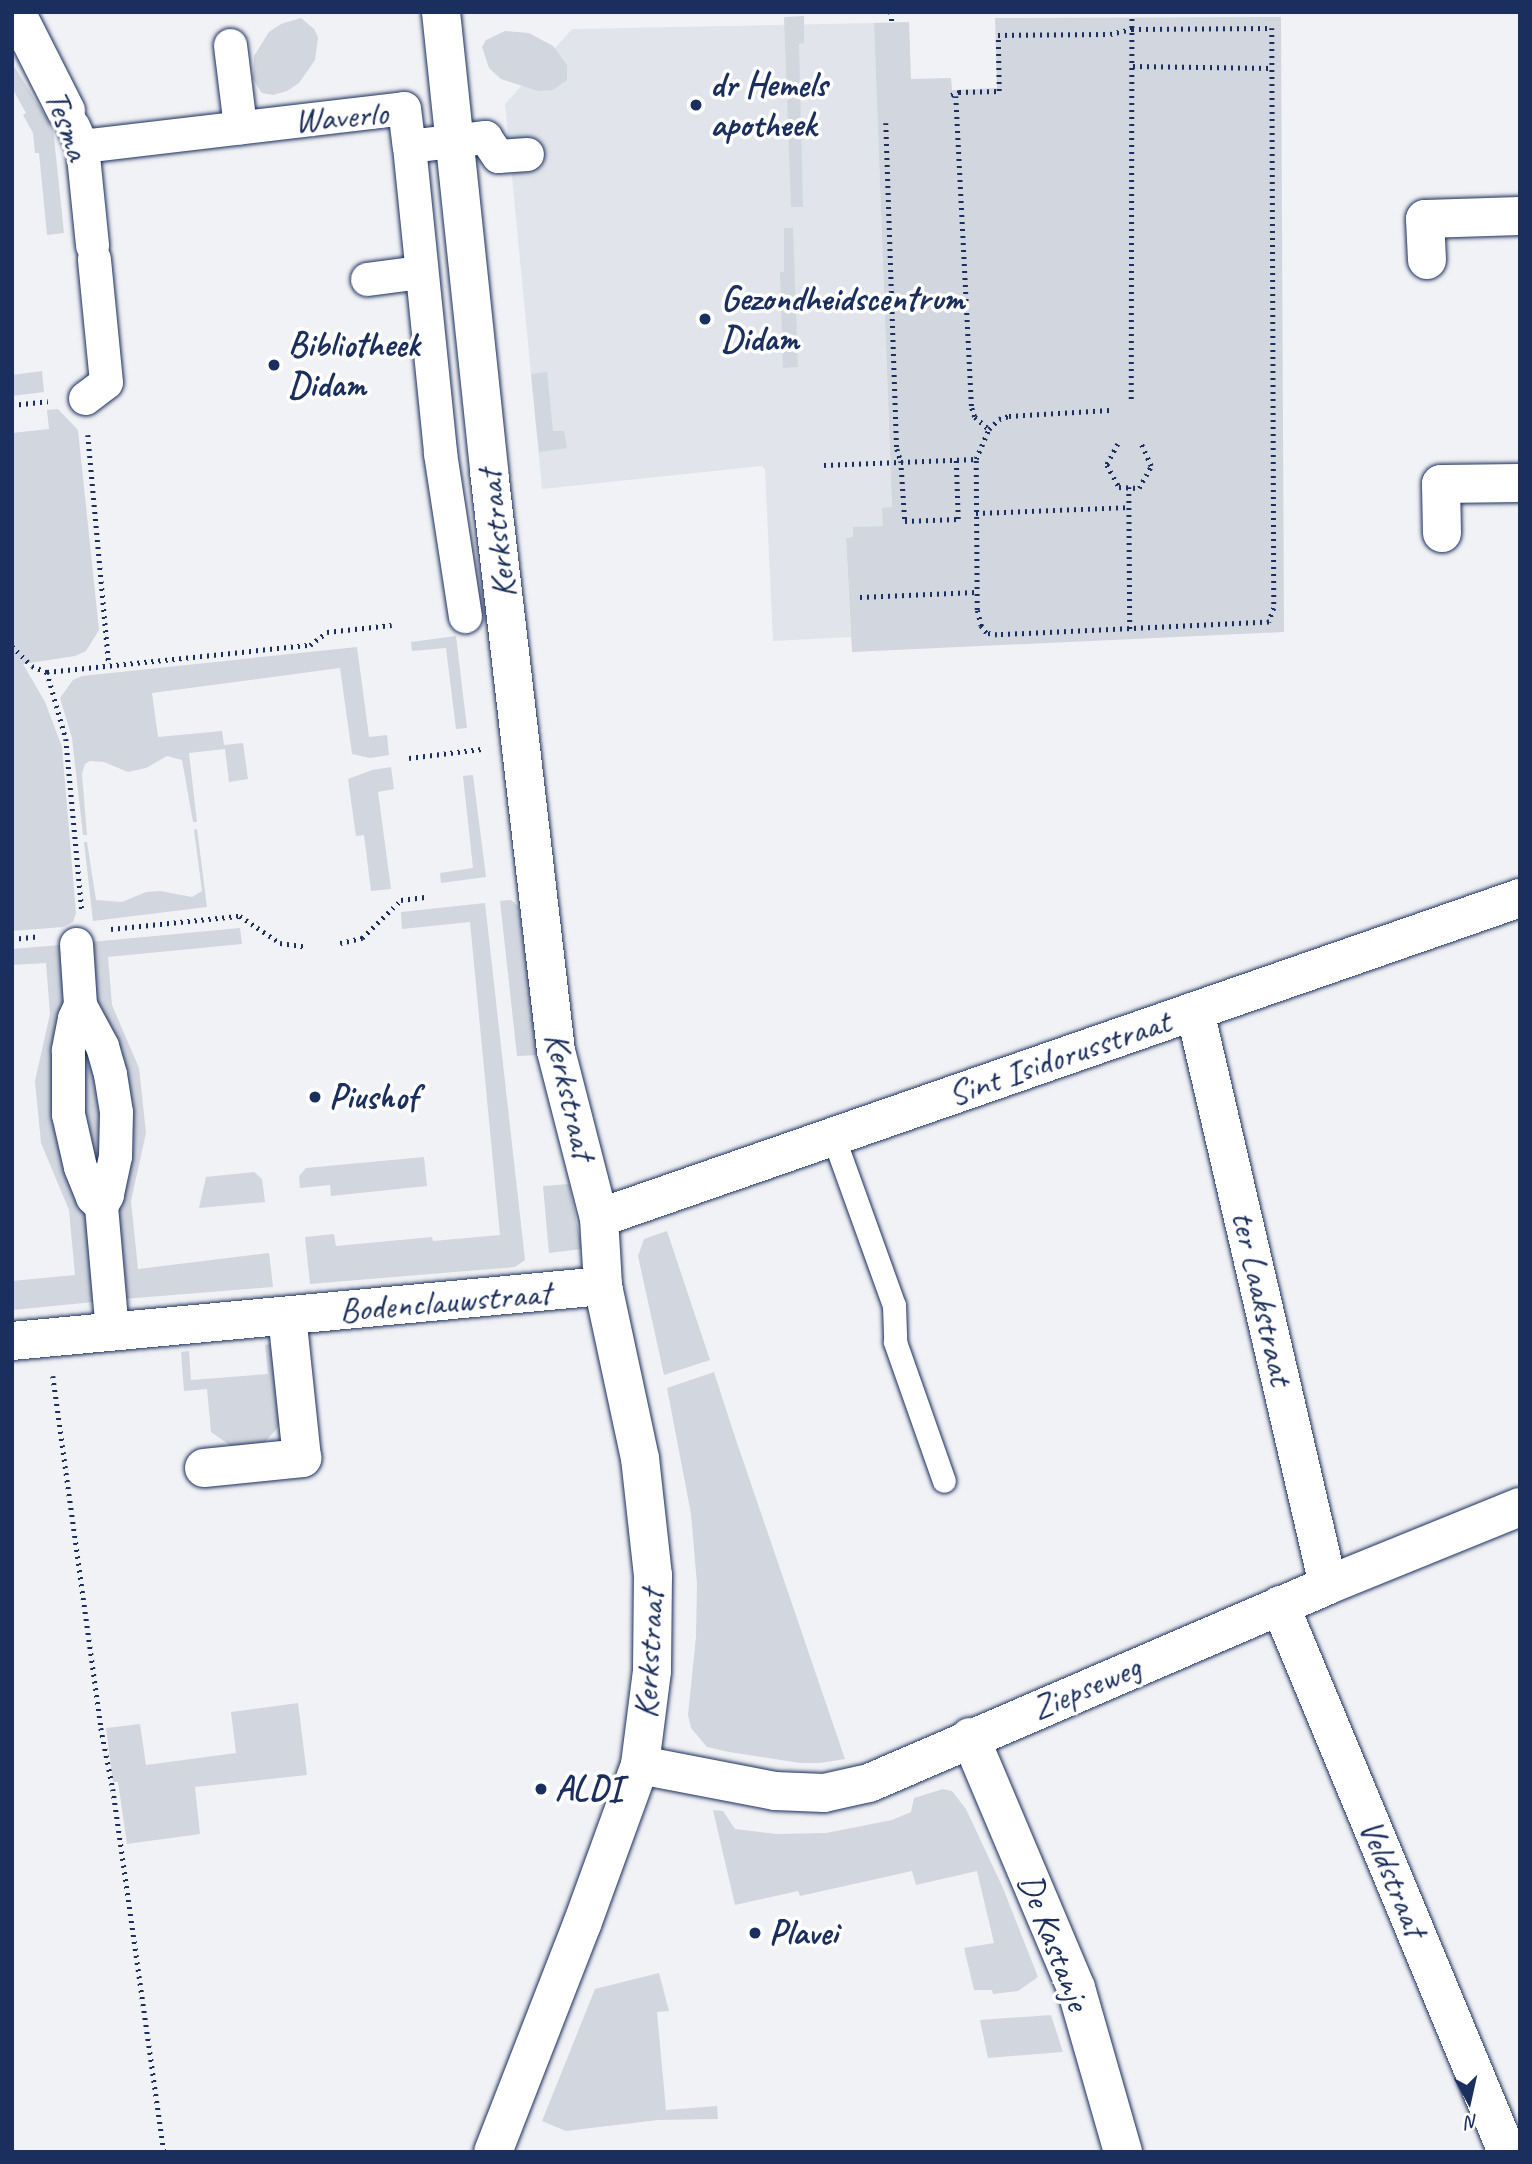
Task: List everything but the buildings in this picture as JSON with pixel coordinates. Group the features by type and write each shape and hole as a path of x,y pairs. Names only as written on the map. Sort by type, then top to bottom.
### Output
{"street":[{"name":"Tesma","path":"16,12 82,146 106,382 85,398"},
{"name":"Kerkstraat","path":"441,12 453,140 556,1051 599,1218 603,1286 639,1458 653,1575 652,1671 640,1765 578,1936 493,2152"},
{"path":"230,45 240,127"},
{"name":"Waverlo","path":"82,146 404,108 409,146 485,137 498,156 527,154"},
{"path":"409,146 440,453 465,616"},
{"path":"1427,260 1425,219 1520,216"},
{"path":"367,278 420,272"},
{"path":"1442,533 1441,484 1520,483"},
{"name":"Sint Isidorusstraat","path":"599,1218 1520,898"},
{"path":"85,930 80,1004 74,1018 68,1050 68,1114 80,1167 92,1197 101,1206"},
{"path":"80,1004 89,1016 102,1046 116,1112 115,1156 107,1195 101,1206 112,1331"},
{"name":"ter Laakstraat","path":"1195,1011 1328,1585"},
{"name":"Bodenclauwstraat","path":"30,1339 603,1286"},
{"name":"Bodenclauwstraat","path":"204,1468 302,1458 287,1316"},
{"name":"Ziepseweg","path":"640,1765 775,1791 824,1793 869,1783 1280,1605 1520,1507"},
{"name":"Veldstraat","path":"1280,1605 1507,2152"},
{"name":"De Kastanje","path":"970,1737 1076,1988 1123,2152"}],"lane":[{"path":"833,1136 894,1305 895,1342 944,1481"}],"path":[{"path":"891,12 892,22"},
{"path":"1131,399 1132,12"},
{"path":"989,429 975,418 972,408 953,96 958,92 999,91 998,35 1110,34 1132,29 1272,27 1273,617 1259,624 997,635 986,633 981,626 976,592 976,459 989,429 999,419 1009,416 1110,410"},
{"path":"1132,66 1272,68"},
{"path":"886,123 897,449 901,461 905,520 958,519 957,460"},
{"path":"85,398 109,664"},
{"path":"1118,444 1107,465 1119,487 1139,488 1152,466 1141,444"},
{"path":"824,465 976,459"},
{"path":"1129,487 1130,630"},
{"path":"976,513 1129,508"},
{"path":"860,597 976,592"},
{"path":"12,646 32,666 47,672 310,645 327,632 392,625"},
{"path":"47,672 54,705 66,739 85,930 240,916 280,943 307,947"},
{"path":"409,758 520,744"},
{"path":"340,943 362,938 401,900 427,897"},
{"path":"30,1339 113,1789 164,2152"}],"shaded area":[{"path":"804,16 804,43 799,44 803,207 791,207 784,17"},
{"path":"1281,17 1284,632 852,652 846,538 853,537 853,527 883,526 882,508 892,507 874,23 909,22 911,79 951,78 952,90 997,88 995,18"},
{"path":"301,18 314,29 318,37 315,60 299,83 287,91 273,95 262,93 253,79 254,56 269,32 281,24"},
{"name":"Gezondheidscentrum Didam","path":"874,23 892,508 883,526 853,527 853,537 846,538 851,637 773,641 765,469 762,466 542,489 505,104 572,29"},
{"path":"505,31 529,33 553,46 567,65 567,80 553,90 538,91 501,79 489,68 482,47 486,40"},
{"path":"12,63 53,128 64,233 47,235 39,153 35,153 33,133 23,115 26,113 12,88"},
{"path":"784,228 793,228 798,367 783,368 780,272 784,272"},
{"path":"42,371 44,392 12,396 12,375"},
{"path":"547,372 553,431 564,431 567,448 539,452 531,374"},
{"path":"58,409 78,430 99,630 86,651 75,656 23,664 45,702 62,747 76,913 73,922 63,927 12,931 12,433 49,429 47,410"},
{"path":"456,636 467,728 456,729 446,648 412,651 411,642"},
{"path":"357,647 369,737 387,735 389,755 370,758 352,754 340,668 152,693 158,737 222,731 224,745 243,743 248,779 229,782 225,749 189,753 197,822 193,822 182,760 167,756 146,768 128,772 104,762 90,761 85,764 82,774 87,835 83,835 72,738 60,698 73,680 82,676"},
{"path":"391,767 394,789 378,792 391,889 371,891 364,835 356,836 348,779 372,770"},
{"path":"473,775 486,877 441,883 440,873 473,868 463,776"},
{"path":"197,829 207,907 93,921 84,842 87,842 96,900 122,902 146,892 160,891 192,897 202,891 194,830"},
{"path":"511,900 519,907 538,1055 517,1056 500,901"},
{"path":"485,903 525,1260 515,1267 310,1284 305,1237 334,1234 336,1246 432,1237 433,1241 500,1235 470,922 402,929 401,912"},
{"path":"240,928 242,944 108,957 112,1005 139,1068 146,1133 131,1201 138,1269 269,1253 273,1287 124,1299 91,942"},
{"path":"60,945 94,1302 12,1310 12,1281 75,1275 69,1210 41,1143 35,1081 50,1014 46,963 12,965 12,949"},
{"path":"93,1047 104,1085 99,1194 87,1164 76,1048"},
{"path":"424,1157 427,1186 331,1196 330,1185 300,1188 299,1176 306,1168"},
{"path":"254,1172 262,1179 265,1202 199,1208 206,1177"},
{"path":"569,1184 582,1249 549,1253 543,1186"},
{"path":"667,1231 710,1360 664,1375 638,1256 644,1239"},
{"path":"274,1344 281,1424 264,1443 231,1446 211,1432 207,1389 184,1391 181,1352 189,1351 191,1380 268,1374 265,1345"},
{"path":"714,1372 845,1759 800,1763 729,1752 707,1747 691,1728 688,1715 696,1637 697,1584 691,1514 667,1388"},
{"path":"298,1703 307,1775 195,1787 200,1834 127,1844 118,1782 113,1782 106,1728 140,1724 146,1765 236,1753 231,1712"},
{"path":"943,1789 952,1791 966,1809 1003,1888 1038,1977 1018,1991 993,1994 992,1990 974,1990 964,1948 994,1943 977,1871 916,1885 912,1871 800,1896 798,1891 735,1905 713,1810 723,1811 735,1829 776,1834 826,1833 892,1820 911,1812 914,1798"},
{"path":"659,1973 669,2011 657,2012 666,2110 717,2106 718,2119 658,2120 566,2131 542,2121 595,1989"},
{"path":"1051,2015 1063,2052 988,2058 980,2020"}],"place":[{"name":"dr Hemels apotheek","path":"696,105"},
{"name":"Gezondheidscentrum Didam","path":"705,319"},
{"name":"Bibliotheek Didam","path":"274,365"},
{"name":"Piushof","path":"315,1097"},
{"name":"ALDI","path":"541,1789"},
{"name":"Plavei","path":"755,1933"}]}
